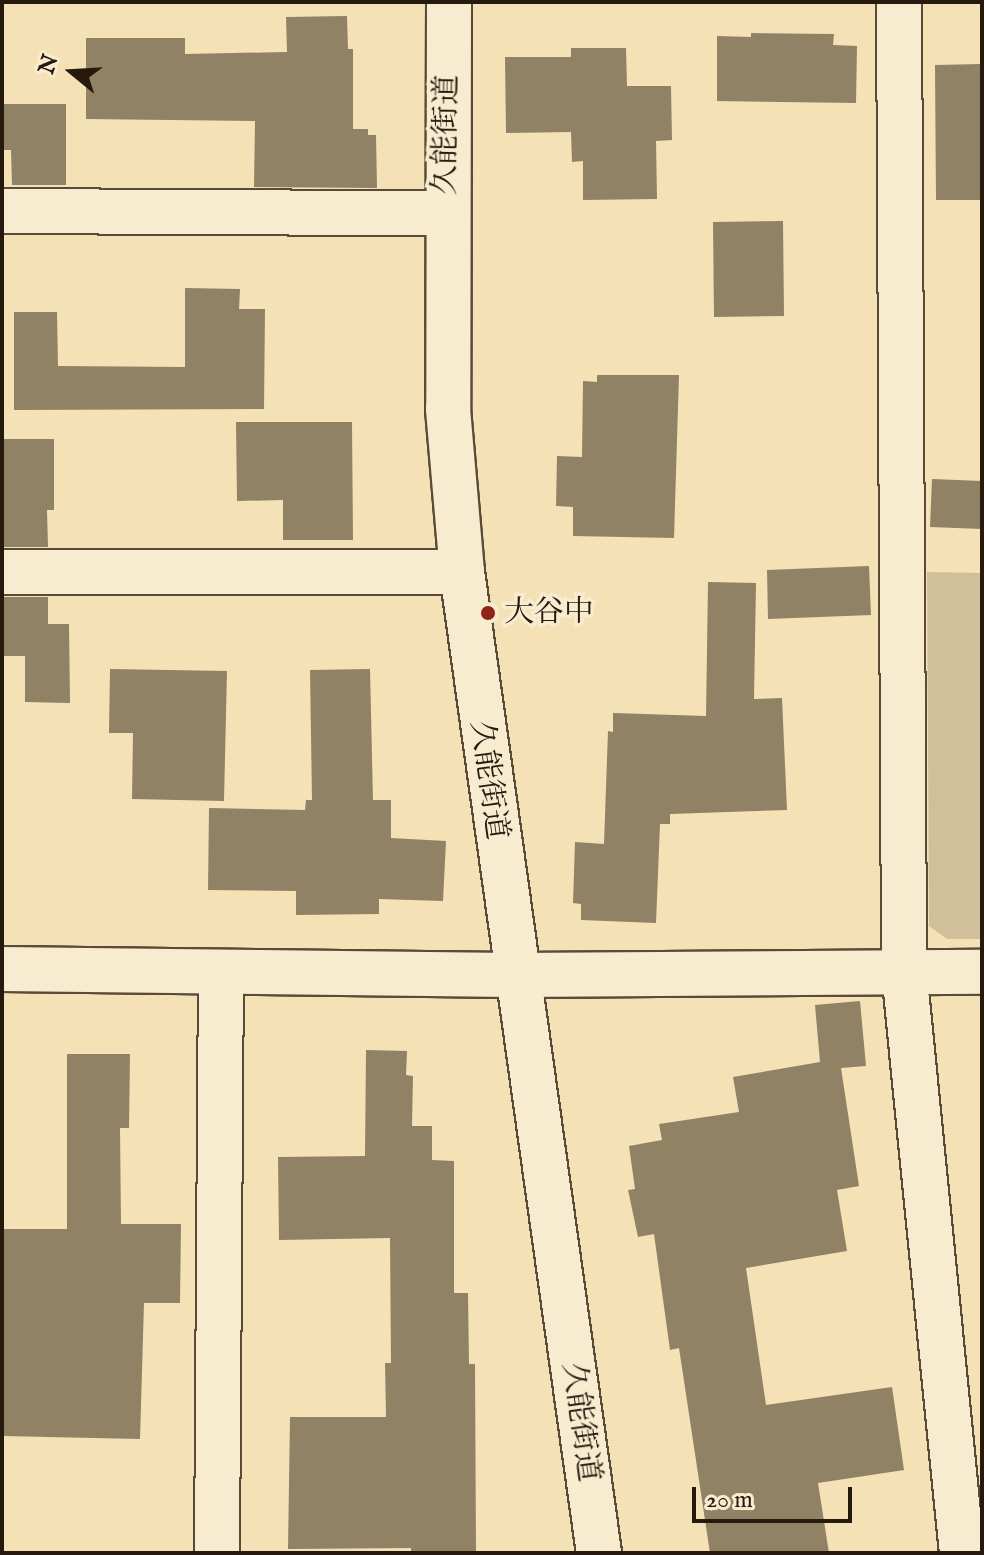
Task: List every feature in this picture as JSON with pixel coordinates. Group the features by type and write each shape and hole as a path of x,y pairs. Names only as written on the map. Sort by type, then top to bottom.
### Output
{"street":[{"name":"久能街道","path":"449,2 446,213 448,409 462,572 599,1553"},
{"path":"890,2 900,2 904,971 962,1553"},
{"path":"2,211 446,213"},
{"path":"2,572 462,572"},
{"path":"2,969 516,975 982,972"},
{"path":"217,1553 221,972"}],"shaded area":[{"path":"927,572 982,573 982,939 947,939 929,926"}],"building":[{"path":"347,16 348,49 353,49 353,129 368,129 368,135 376,135 377,188 254,187 255,121 86,119 86,38 185,38 185,54 287,52 286,17"},
{"path":"751,33 834,34 833,45 857,46 856,103 717,101 717,36 751,37"},
{"path":"571,48 626,48 627,86 671,86 672,140 656,141 657,199 583,200 583,161 572,162 571,132 506,133 505,57 571,57"},
{"path":"982,64 982,200 936,200 935,65"},
{"path":"2,104 66,104 66,185 12,185 11,150 2,150"},
{"path":"783,221 784,316 714,317 713,222"},
{"path":"185,288 240,289 239,309 265,309 264,409 14,410 14,312 57,312 58,366 185,367"},
{"path":"597,375 679,375 674,538 573,536 573,507 556,506 557,456 582,457 583,381 597,382"},
{"path":"236,422 352,422 353,540 283,540 283,500 237,501"},
{"path":"2,439 54,439 54,510 47,510 48,547 2,547"},
{"path":"932,479 982,481 982,529 930,527"},
{"path":"869,566 871,615 768,619 767,570"},
{"path":"708,582 756,583 754,699 782,698 787,810 670,814 670,824 660,824 656,923 581,920 581,904 573,903 575,842 604,844 608,731 613,732 613,713 706,716"},
{"path":"2,597 48,597 48,624 69,624 70,703 25,702 25,656 2,656"},
{"path":"110,669 227,671 224,801 132,799 133,733 109,733"},
{"path":"370,669 373,800 391,800 391,838 446,841 443,901 379,899 379,914 296,915 296,891 208,890 209,808 305,810 306,800 312,800 310,670"},
{"path":"860,1001 866,1066 841,1068 859,1186 837,1190 847,1251 746,1268 766,1405 892,1387 904,1470 818,1483 829,1553 710,1553 679,1348 670,1350 654,1234 638,1237 628,1190 635,1189 629,1146 662,1140 659,1124 739,1112 733,1077 820,1062 815,1005"},
{"path":"366,1050 407,1051 406,1075 413,1076 412,1126 432,1126 432,1160 454,1161 454,1293 468,1293 469,1364 475,1364 476,1553 411,1553 411,1548 288,1549 290,1417 386,1417 385,1363 391,1363 390,1238 279,1240 278,1157 365,1156"},
{"path":"67,1054 130,1054 129,1128 120,1128 121,1224 181,1224 180,1303 144,1303 140,1439 2,1436 2,1229 67,1229"}],"place":[{"name":"大谷中","path":"488,613"}]}
